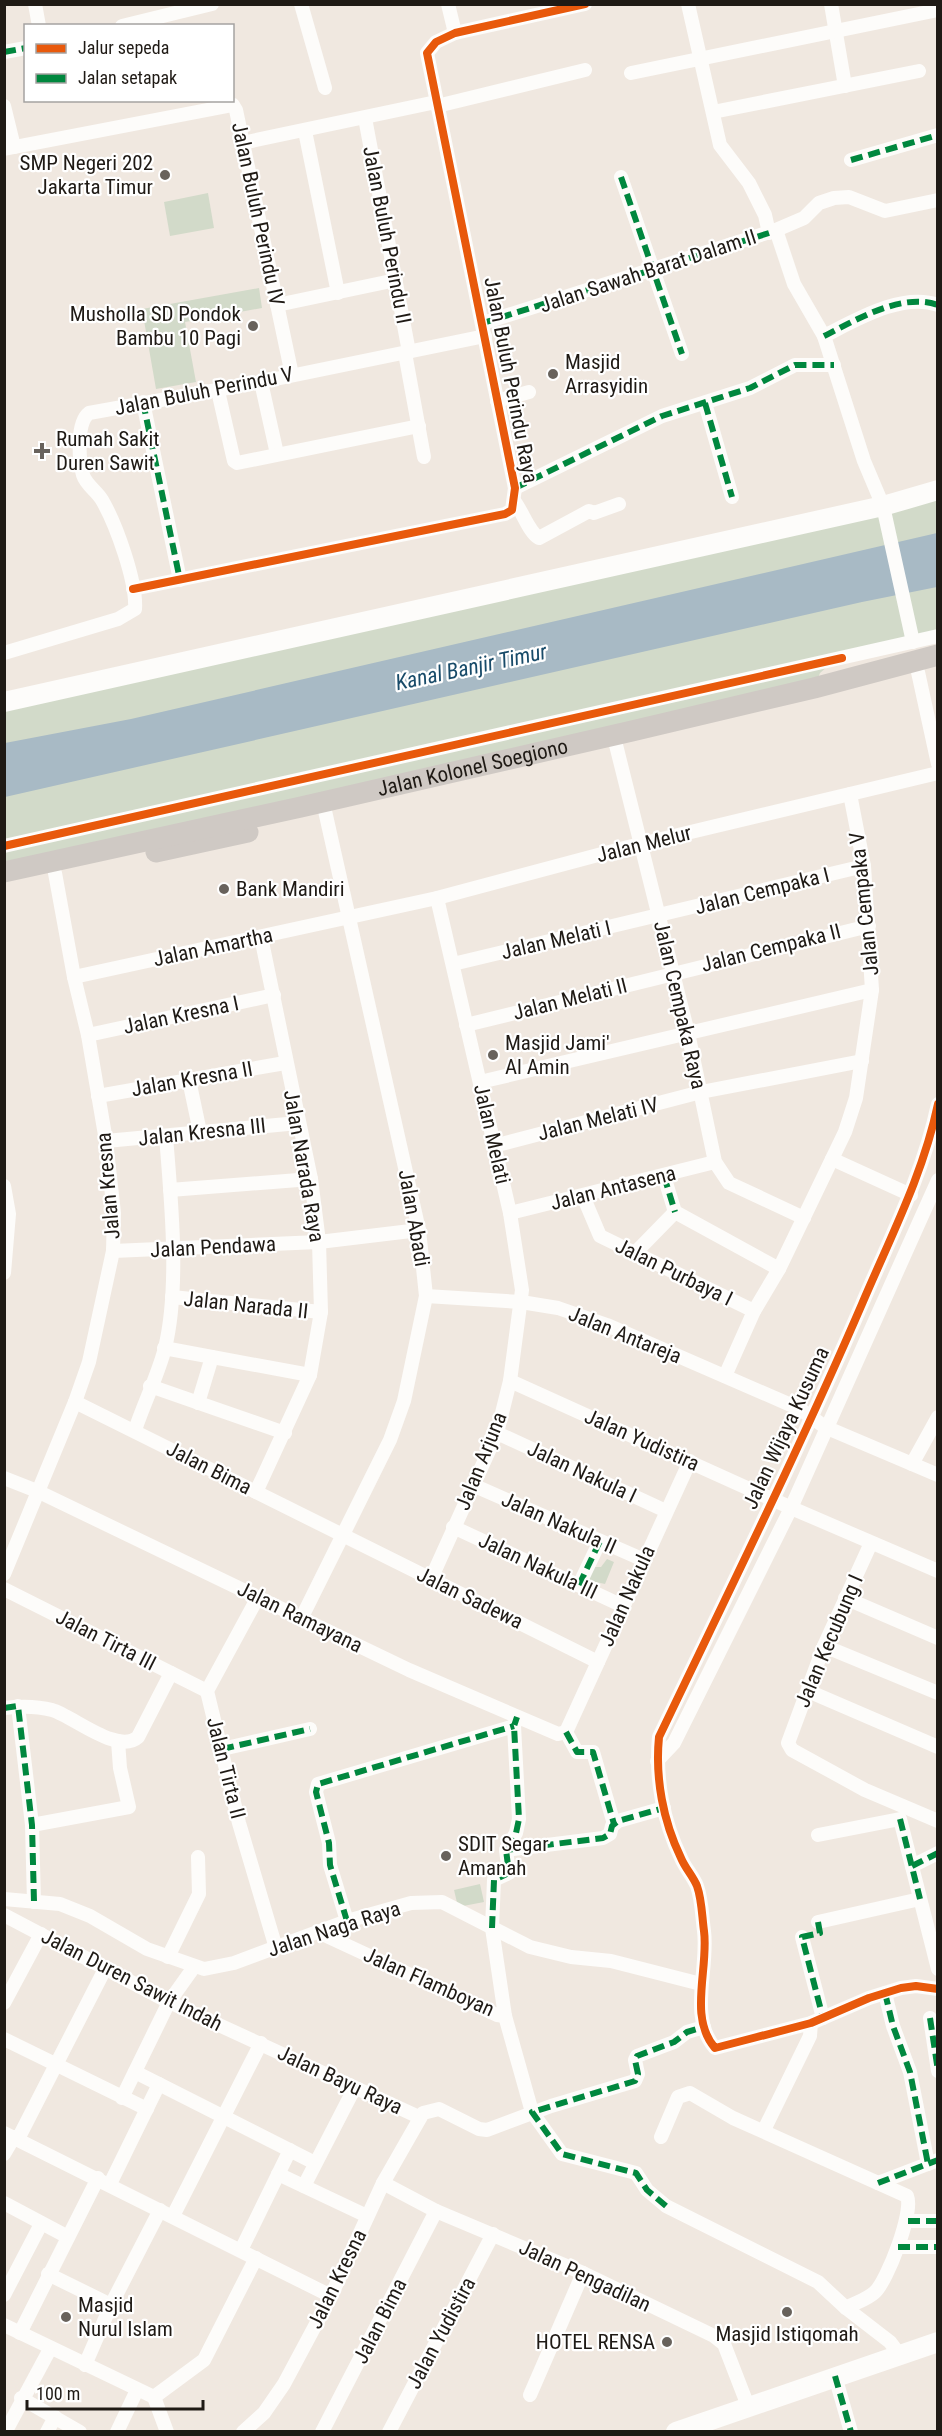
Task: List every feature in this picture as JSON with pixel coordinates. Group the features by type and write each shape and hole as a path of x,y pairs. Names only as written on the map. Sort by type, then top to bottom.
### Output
{"main road":[{"name":"Jalan Kolonel Soegiono","path":"4,884 325,809 938,655"},
{"name":"Jalan Kolonel Soegiono","path":"4,872 325,809 616,744 928,670"}],"street":[{"path":"35,4 39,24"},
{"path":"301,4 325,88"},
{"path":"448,4 455,33 585,4"},
{"path":"688,4 720,145 749,183 772,232 804,218 819,203 834,198 849,197 885,211 938,200"},
{"path":"831,4 845,86"},
{"path":"130,24 203,6"},
{"path":"631,73 938,10"},
{"name":"Jalan Buluh Perindu Raya","path":"133,590 506,514 512,510 515,495 484,330 427,53 436,42 455,33"},
{"path":"4,52 24,48"},
{"path":"242,143 436,104 585,70"},
{"path":"712,112 919,70"},
{"name":"Jalan Buluh Perindu IV","path":"9,148 232,103 236,110 292,375"},
{"path":"4,106 9,148"},
{"name":"Jalan Buluh Perindu II","path":"365,118 396,280 424,457"},
{"path":"305,131 338,293"},
{"path":"851,160 938,135"},
{"path":"621,177 682,354"},
{"name":"Jalan Sawah Barat Dalam II","path":"484,330 772,232 794,284 824,336 864,461 885,514 912,637"},
{"path":"277,305 396,280"},
{"path":"824,336 905,302 929,302 938,305"},
{"name":"Jalan Buluh Perindu V","path":"133,590 112,520 101,499 83,476 81,433 84,419 89,413 218,391 407,352 484,330"},
{"path":"619,504 594,513 589,511 539,538 533,534 515,495 662,416 750,388 795,365 834,365"},
{"path":"261,382 277,454"},
{"path":"218,391 235,463 418,426"},
{"path":"497,401 529,392"},
{"path":"143,402 180,580"},
{"path":"705,403 732,497"},
{"path":"4,702 885,514 938,490"},
{"path":"4,653 130,613 136,607 133,590"},
{"path":"4,846 842,658 912,637 938,636"},
{"path":"814,688 820,673 842,658"},
{"path":"928,670 938,764"},
{"name":"Jalan Cempaka Raya","path":"616,744 688,1033 715,1162 729,1183 804,1218"},
{"name":"Jalan Melur","path":"351,917 437,898 641,844 938,773"},
{"name":"Jalan Cempaka V","path":"725,1376 754,1311 779,1269 832,1159 856,1098 872,990 864,866 850,794"},
{"name":"Jalan Abadi","path":"302,1617 394,1431 412,1370 426,1296 419,1230 351,917 325,809"},
{"name":"Jalan Cempaka I","path":"659,916 864,866"},
{"name":"Jalan Kresna","path":"37,1491 75,1402 89,1362 113,1251 114,1213 106,1142 88,1035 74,977 55,873"},
{"name":"Jalan Melati","path":"437,898 510,1213 521,1302"},
{"name":"Jalan Melati I","path":"453,964 659,916"},
{"name":"Jalan Amartha","path":"74,977 351,917"},
{"name":"Jalan Cempaka II","path":"673,973 869,926"},
{"name":"Jalan Narada Raya","path":"256,1492 310,1375 321,1312 319,1242 311,1179 285,1063 274,995 261,937"},
{"name":"Jalan Melati II","path":"466,1025 673,973"},
{"path":"480,1082 872,990"},
{"name":"Jalan Kresna I","path":"88,1035 274,995"},
{"name":"Jalan Melati IV","path":"494,1146 701,1092 862,1061"},
{"name":"Jalan Kresna II","path":"98,1096 285,1063"},
{"path":"189,1080 200,1132"},
{"name":"Jalan Wijaya Kusuma","path":"657,1761 659,1737 813,1417 912,1191 929,1146 938,1104"},
{"name":"Jalan Kresna III","path":"106,1142 298,1123"},
{"path":"135,1430 165,1348 172,1297 170,1190 166,1136"},
{"path":"832,1159 912,1191 932,1194"},
{"name":"Jalan Antasena","path":"510,1213 715,1162"},
{"path":"664,1176 675,1212 779,1269"},
{"path":"170,1190 311,1179"},
{"name":"Jalan Wijaya Kusuma","path":"657,1761 674,1743 791,1508 825,1427 938,1180"},
{"path":"4,1186 7,1214 4,1273"},
{"name":"Jalan Purbaya I","path":"583,1196 600,1236 754,1311"},
{"path":"635,1253 675,1212"},
{"name":"Jalan Pendawa","path":"113,1251 319,1242 419,1230"},
{"name":"Jalan Antareja","path":"426,1296 521,1302 558,1308 607,1325 800,1409 825,1427 938,1475"},
{"name":"Jalan Narada II","path":"172,1297 321,1312"},
{"name":"Jalan Arjuna","path":"431,1579 497,1433 510,1381 521,1302"},
{"path":"165,1348 310,1375"},
{"path":"198,1402 212,1357"},
{"name":"Jalan Yudistira","path":"510,1381 791,1508 938,1571"},
{"path":"150,1386 285,1433"},
{"name":"Jalan Bima","path":"75,1402 343,1533"},
{"path":"912,1464 938,1417"},
{"name":"Jalan Nakula I","path":"497,1433 666,1511"},
{"name":"Jalan Nakula","path":"566,1732 690,1461"},
{"name":"Jalan Ramayana","path":"4,1478 37,1491 516,1721 558,1734 566,1732"},
{"name":"Jalan Nakula II","path":"475,1486 644,1560"},
{"path":"4,1574 37,1491"},
{"name":"Jalan Nakula III","path":"453,1527 623,1606"},
{"name":"Jalan Sadewa","path":"343,1533 598,1662"},
{"path":"579,1585 600,1541"},
{"name":"Jalan Kecubung I","path":"871,1543 824,1646 788,1740 792,1750 866,1790 938,1821"},
{"name":"Jalan Tirta III","path":"4,1588 207,1691"},
{"name":"Jalan Tirta II","path":"258,1597 207,1691 239,1823 276,1948"},
{"path":"845,1598 938,1638"},
{"path":"824,1646 938,1693"},
{"path":"34,1902 32,1825 11,1707 61,1713 118,1741 132,1741 138,1737 171,1673"},
{"path":"808,1692 938,1747"},
{"path":"347,1921 330,1865 329,1843 316,1792 318,1784 516,1721 519,1819 516,1833 506,1850 509,1873 494,1880 492,1928 505,2016 532,2112 562,2154 636,2173 647,2190 666,2206 805,2274 829,2290 846,2308 890,2342 899,2354"},
{"path":"222,1749 310,1729"},
{"path":"506,1850 603,1838 610,1834 614,1824 593,1752 576,1752 566,1732"},
{"path":"32,1825 129,1807 120,1768 118,1741"},
{"path":"657,1761 664,1808 681,1860 698,1889 706,1946 701,1984 704,2027 712,2045 718,2048 817,2020 885,1993 910,1986 938,1989"},
{"path":"614,1824 664,1808"},
{"path":"818,1834 900,1819 938,1969"},
{"path":"912,1866 938,1852"},
{"path":"168,1957 199,1894 198,1857"},
{"name":"Jalan Naga Raya","path":"4,1899 60,1905 90,1916 128,1939 168,1957 194,1967 218,1968 320,1933 347,1921 411,1904 442,1902 530,1947 571,1957 611,1961 701,1984"},
{"path":"818,1923 920,1899"},
{"name":"Jalan Duren Sawit Indah","path":"4,1915 169,2002 261,2043"},
{"name":"Jalan Flamboyan","path":"320,1933 497,2015 505,2016"},
{"path":"4,2003 41,1934"},
{"path":"764,2130 817,2020 802,1937"},
{"path":"4,2154 56,2065 106,1967"},
{"path":"122,2098 169,2002 194,1967"},
{"path":"878,2182 933,2162 910,2072 892,2026 885,1993"},
{"path":"930,2018 938,2071"},
{"path":"418,2117 429,2110 439,2109 478,2129 488,2130 532,2112 635,2081 638,2074 635,2060 637,2056 674,2042 691,2030 704,2027"},
{"path":"4,2039 147,2109"},
{"path":"173,2216 261,2043"},
{"name":"Jalan Bayu Raya","path":"261,2043 354,2089 418,2117"},
{"path":"135,2072 315,2163"},
{"path":"20,2333 68,2237 147,2109 159,2084"},
{"path":"304,2186 354,2089"},
{"path":"661,2137 678,2097 690,2093 733,2118 907,2196 908,2221 876,2291 846,2308"},
{"name":"Jalan Kresna","path":"243,2432 273,2402 331,2296 383,2183 418,2117"},
{"path":"12,2137 331,2296"},
{"path":"241,2250 290,2150"},
{"path":"278,2174 367,2216"},
{"name":"Jalan Pengadilan","path":"383,2183 436,2211 583,2273 721,2341 748,2406"},
{"path":"4,2203 68,2237"},
{"path":"84,2365 111,2305 160,2210"},
{"name":"Jalan Bima","path":"322,2432 436,2211"},
{"path":"908,2221 938,2221"},
{"path":"4,2295 41,2224"},
{"name":"Jalan Yudistira","path":"389,2432 493,2234"},
{"path":"898,2247 938,2247"},
{"path":"154,2397 204,2360 256,2258"},
{"path":"530,2395 583,2273"},
{"path":"48,2274 111,2305"},
{"path":"4,2325 154,2397 166,2432"},
{"path":"676,2432 938,2342"},
{"path":"8,2429 21,2398 50,2349"},
{"path":"835,2376 851,2432"},
{"path":"117,2432 137,2390"},
{"path":"21,2398 80,2432"},
{"path":"47,2432 55,2417"}],"green space":[{"path":"208,193 214,228 170,236 164,202"},
{"path":"259,288 262,308 185,322 196,382 156,389 142,309"},
{"path":"937,490 937,636 828,666 820,673 814,688 5,872 5,702"},
{"path":"607,1559 614,1562 605,1584 587,1580 593,1567 601,1567"},
{"path":"480,1884 484,1902 458,1907 454,1890"}],"water":[{"name":"Kanal Banjir Timur","path":"937,533 937,587 862,602 5,797 5,743 131,719"}],"marked path":[{"path":"4,52 24,48"},
{"path":"851,160 938,135"},
{"path":"621,177 682,354"},
{"path":"483,323 769,233"},
{"path":"824,336 865,316 895,305 910,302 938,305"},
{"path":"515,488 662,416 750,388 795,365 834,365"},
{"path":"143,402 180,580"},
{"path":"705,403 732,497"},
{"path":"664,1176 675,1212"},
{"path":"579,1585 600,1541"},
{"path":"4,1708 18,1706 32,1825 34,1902"},
{"path":"492,1928 494,1880 509,1873 506,1850 516,1833 519,1819 514,1726 517,1717"},
{"path":"347,1921 330,1865 329,1843 316,1792 318,1784 514,1726"},
{"path":"222,1749 310,1729"},
{"path":"566,1732 577,1752 593,1752 614,1824"},
{"path":"506,1850 603,1838 610,1834 612,1826 618,1821 664,1808"},
{"path":"900,1819 920,1899"},
{"path":"912,1866 938,1853"},
{"path":"818,1922 820,1933 802,1937 823,2018"},
{"path":"885,1993 893,2026 910,2072 928,2164"},
{"path":"930,2018 938,2071"},
{"path":"666,2206 647,2190 636,2173 562,2154 532,2112 635,2081 638,2074 635,2060 637,2056 674,2042 687,2032 704,2027"},
{"path":"878,2183 938,2160"},
{"path":"908,2221 938,2221"},
{"path":"898,2247 938,2247"},
{"path":"835,2376 851,2432"}],"cycle path":[{"path":"133,589 505,514 512,510 515,488 427,53 436,42 455,33 585,4"},
{"path":"4,846 842,658"},
{"path":"938,1104 924,1156 894,1230 788,1467 659,1737 658,1752 659,1784 669,1829 683,1862 697,1886 700,1897 705,1945 701,2007 707,2036 715,2048 811,2023 869,1998 901,1988 916,1986 938,1989"}],"place":[{"name":"SMP Negeri 202 Jakarta Timur","path":"165,175"},
{"name":"Musholla SD Pondok Bambu 10 Pagi","path":"253,326"},
{"name":"Masjid Arrasyidin","path":"553,374"},
{"name":"Rumah Sakit Duren Sawit","path":"42,451"},
{"name":"Bank Mandiri","path":"224,889"},
{"name":"Masjid Jami' Al Amin","path":"493,1055"},
{"name":"SDIT Segar Amanah","path":"446,1856"},
{"name":"Masjid Istiqomah","path":"787,2312"},
{"name":"Masjid Nurul Islam","path":"66,2317"},
{"name":"HOTEL RENSA","path":"667,2342"}]}
